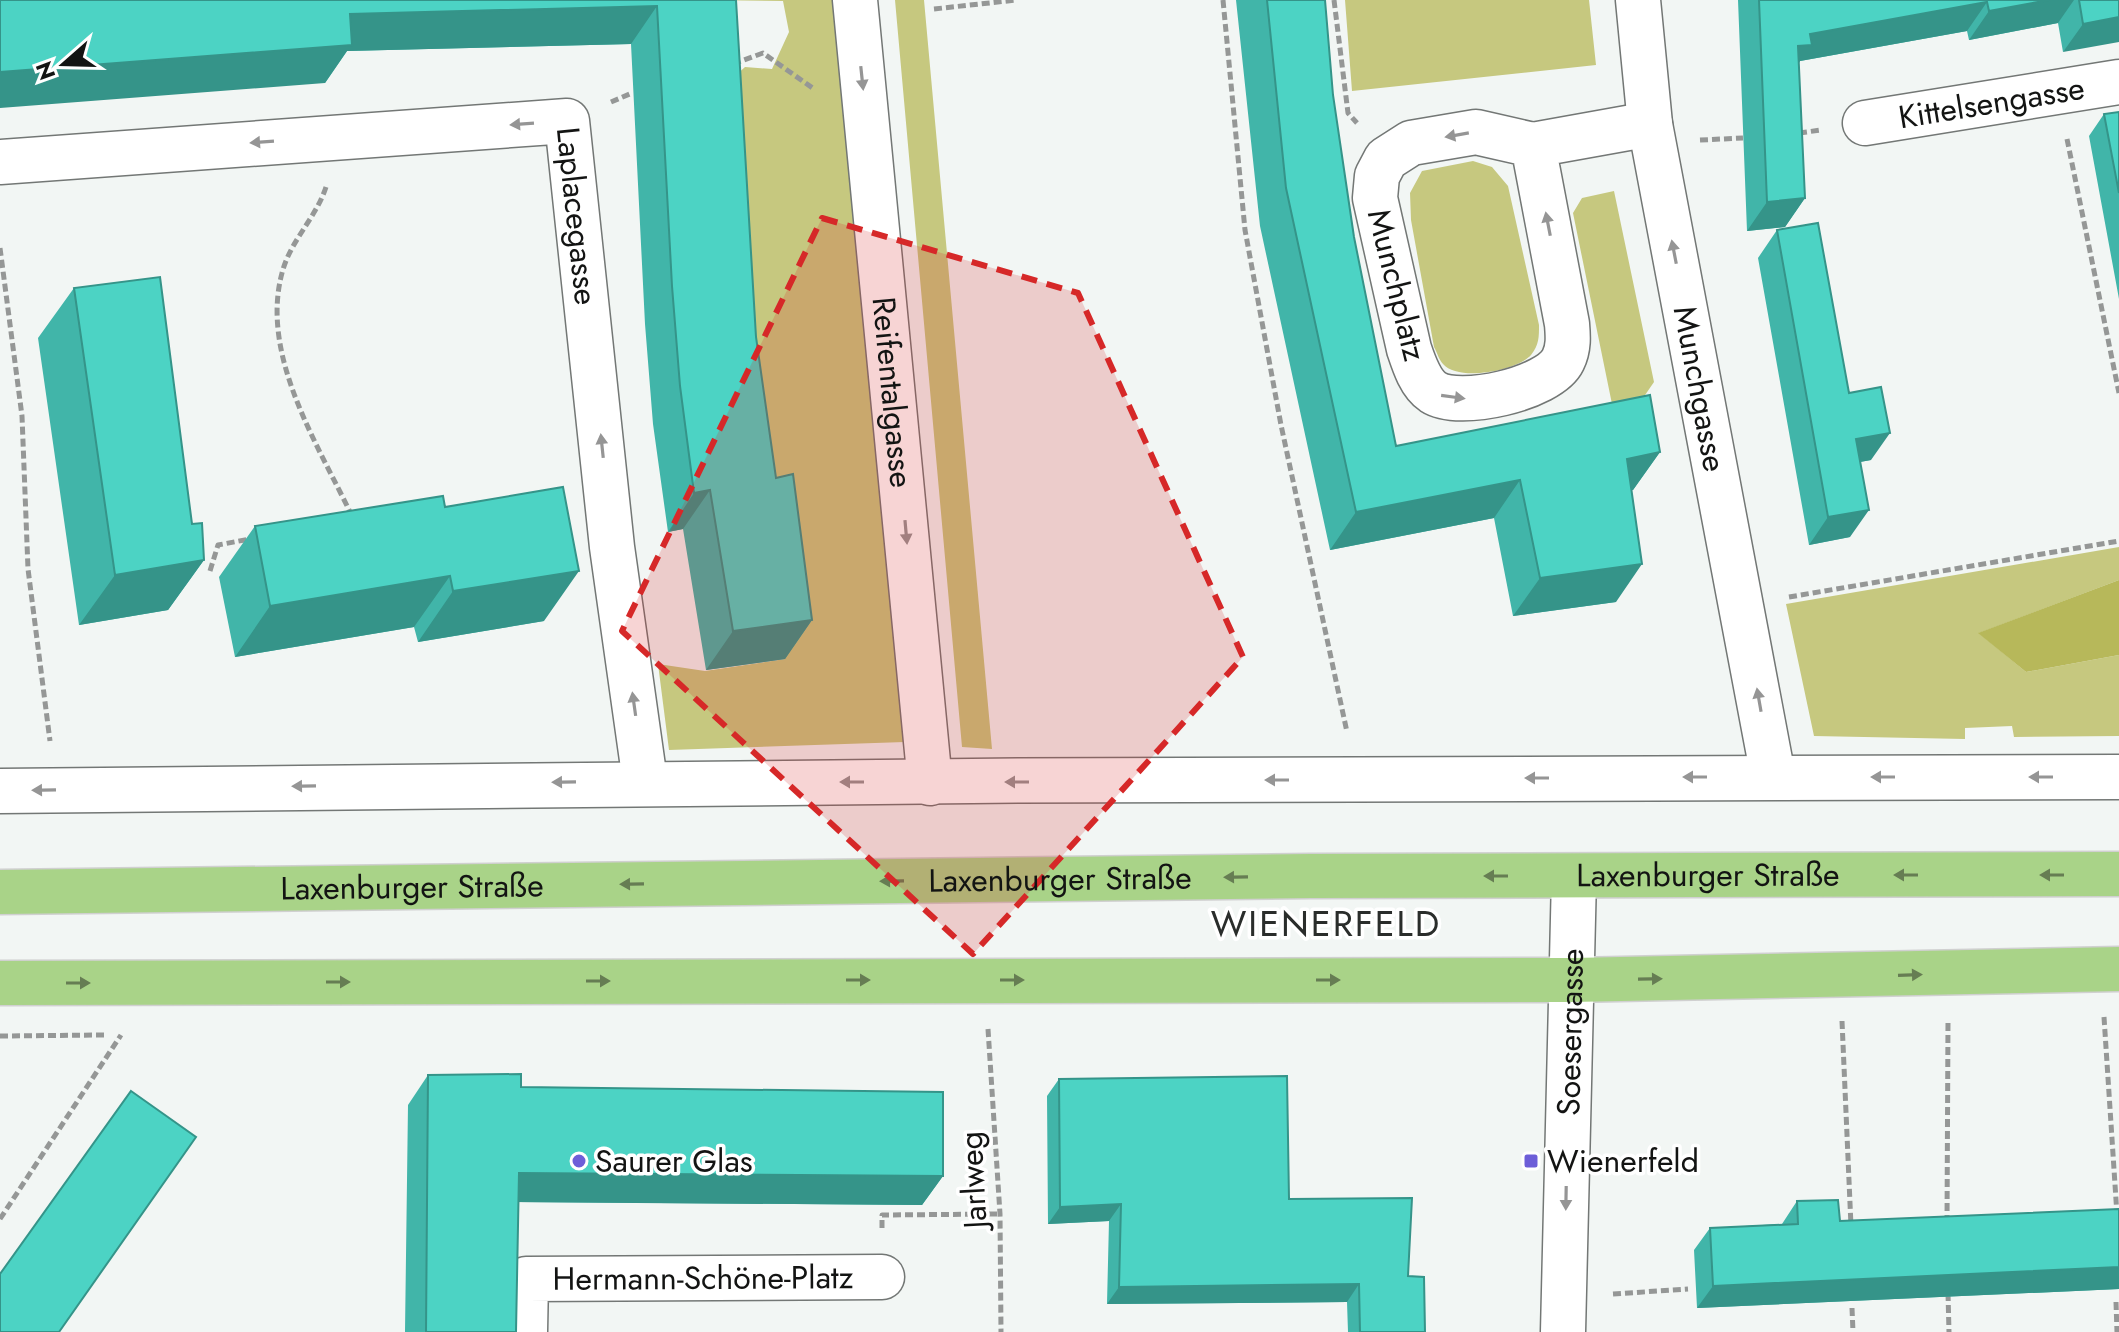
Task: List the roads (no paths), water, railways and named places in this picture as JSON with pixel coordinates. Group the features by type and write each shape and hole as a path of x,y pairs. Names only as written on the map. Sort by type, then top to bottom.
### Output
{"main road":[{"name":"Laxenburger Straße","path":"0,892 1311,876 2119,874"},
{"path":"0,983 1572,980 2119,969"}],"street":[{"name":"Reifentalgasse","path":"855,0 930,783"},
{"name":"Munchgasse","path":"1638,0 1650,124 1773,776"},
{"name":"Kittelsengasse","path":"1865,123 2119,82"},
{"name":"Laplacegasse","path":"0,162 567,121 612,547 645,781"},
{"name":"Munchplatz","path":"1533,145 1567,324 1568,345 1562,362 1551,375 1534,384 1474,398 1450,399 1432,391 1412,360 1375,198 1377,176 1386,159 1411,143 1476,132 1533,145 1650,124"},
{"path":"0,791 645,781 930,783 1773,776 2119,777"},
{"name":"Soesergasse","path":"1564,1315 1574,877"},
{"name":"Hermann-Schöne-Platz","path":"525,1332 526,1279 882,1277"}],"place":[{"name":"Saurer Glas","path":"579,1161"},
{"name":"Wienerfeld","path":"1531,1161"}],"district":[{"name":"WIENERFELD","path":"1326,923"}]}
